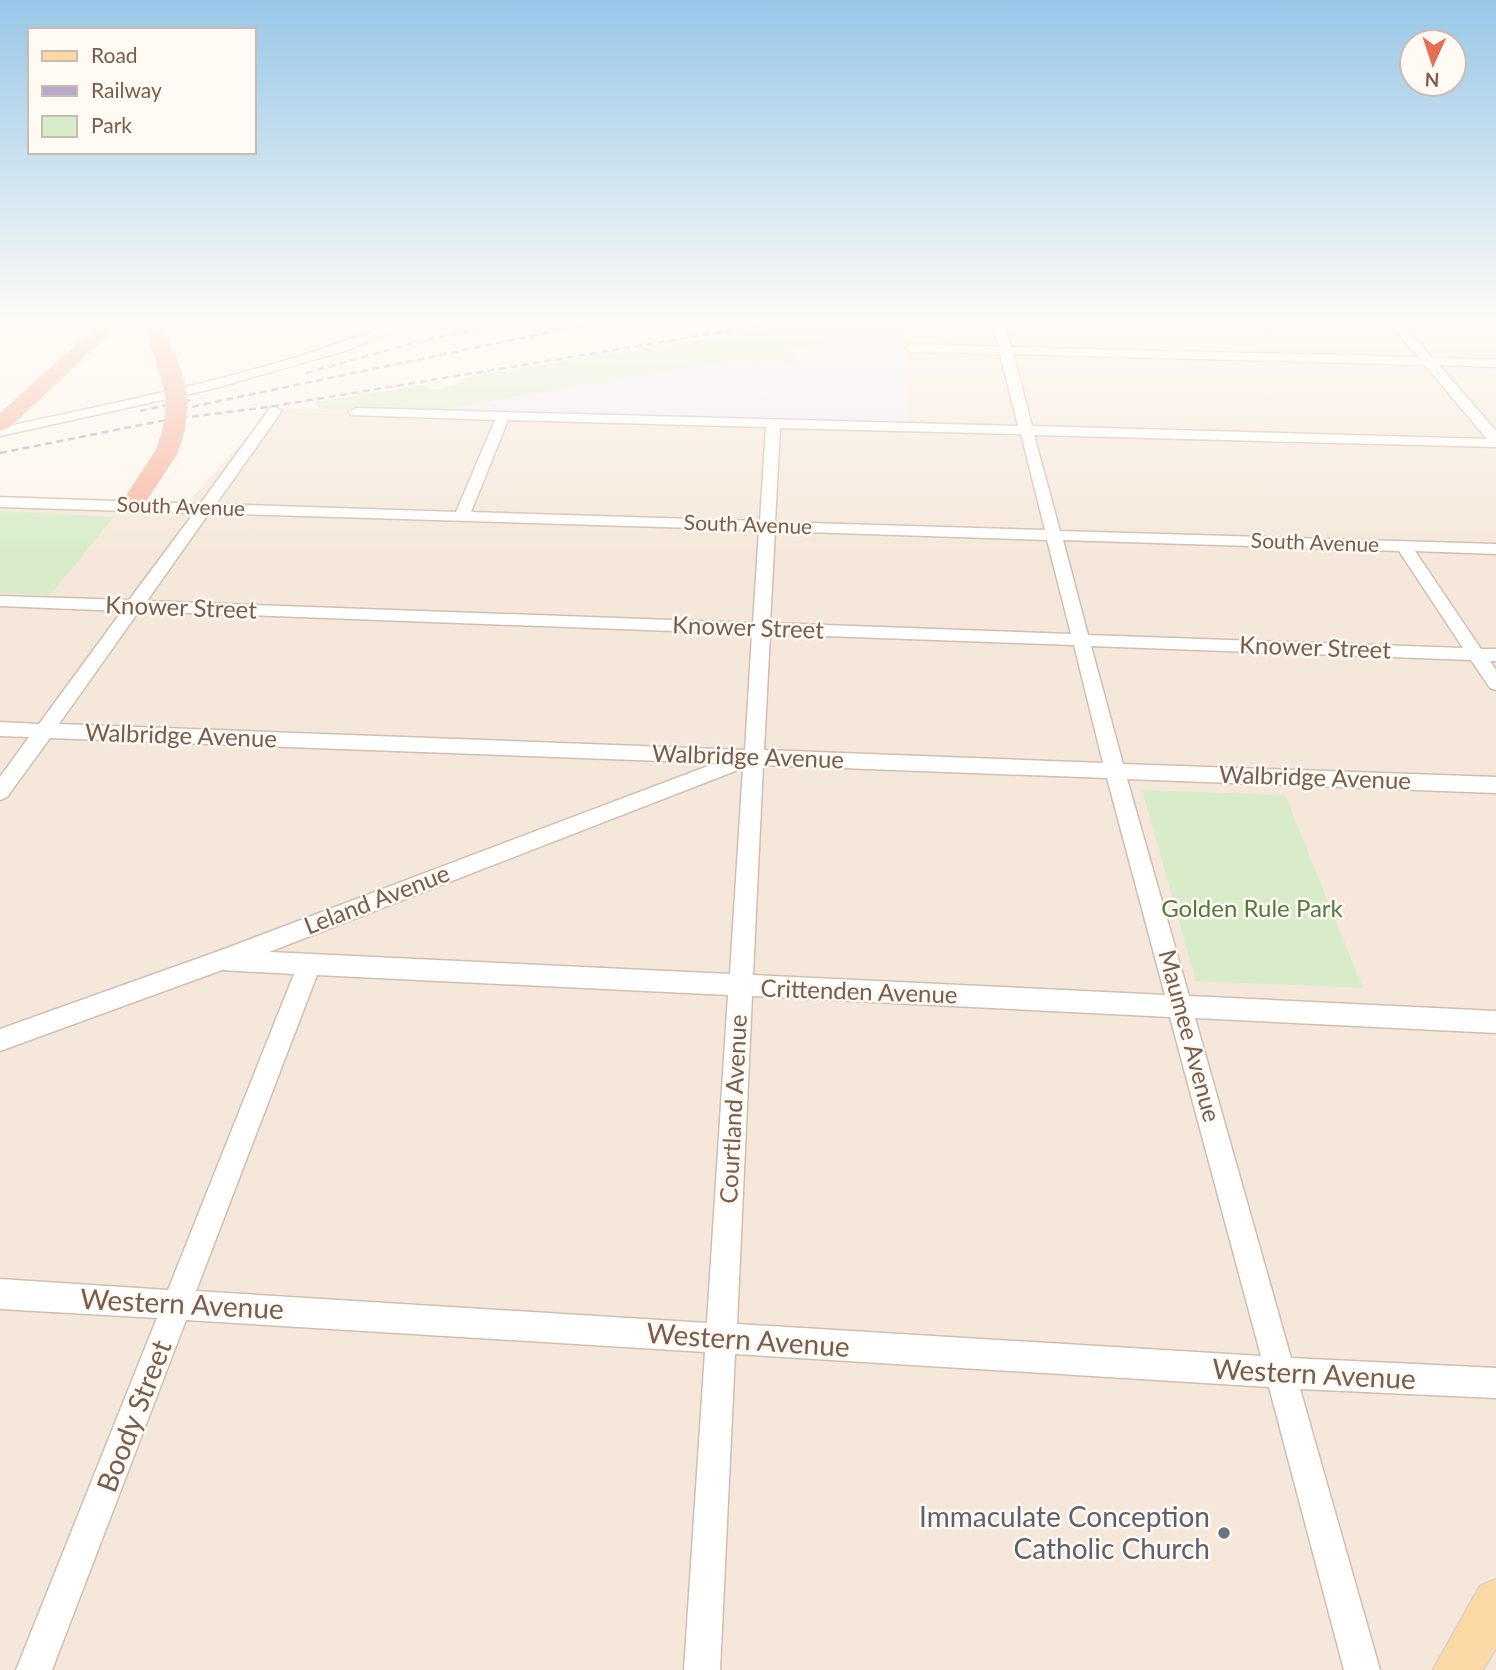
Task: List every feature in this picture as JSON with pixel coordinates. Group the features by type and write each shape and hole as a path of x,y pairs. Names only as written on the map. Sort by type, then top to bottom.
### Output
{"highway":[{"path":"3,424 30,399"},
{"path":"131,506 166,453 177,428 181,405 179,399"}],"main road":[{"path":"1457,1670 1496,1602"}],"street":[{"path":"3,424 138,399"},
{"name":"Maumee Avenue","path":"1016,399 1115,771 1362,1670"},
{"path":"1460,399 1496,442"},
{"path":"0,792 275,411"},
{"path":"356,412 1496,442"},
{"path":"462,516 503,416"},
{"name":"Courtland Avenue","path":"702,1670 773,422"},
{"name":"South Avenue","path":"0,502 1496,549"},
{"path":"1404,547 1496,684"},
{"name":"Knower Street","path":"0,601 1496,655"},
{"name":"Walbridge Avenue","path":"0,729 1496,785"},
{"name":"Leland Avenue","path":"0,1040 222,960 753,757"},
{"name":"Crittenden Avenue","path":"222,960 741,987 1496,1021"},
{"name":"Boody Street","path":"34,1670 309,966"},
{"name":"Western Avenue","path":"0,1294 1280,1373 1496,1383"}],"shaded area":[{"path":"504,399 907,399 909,426 421,413"},
{"path":"907,399 1496,399 1496,1670 0,1670 0,498 189,501 273,408 908,426"}],"green space":[{"path":"333,399 504,399 427,412 320,409 314,402"},
{"path":"0,511 114,517 50,595 0,593"},
{"name":"Golden Rule Park","path":"1142,790 1285,795 1363,988 1196,981"}],"railway":[{"path":"181,409 229,399"},
{"path":"0,453 166,420 317,399"},
{"path":"140,411 190,400"}],"place":[{"name":"Immaculate Conception Catholic Church","path":"1224,1533"}]}
